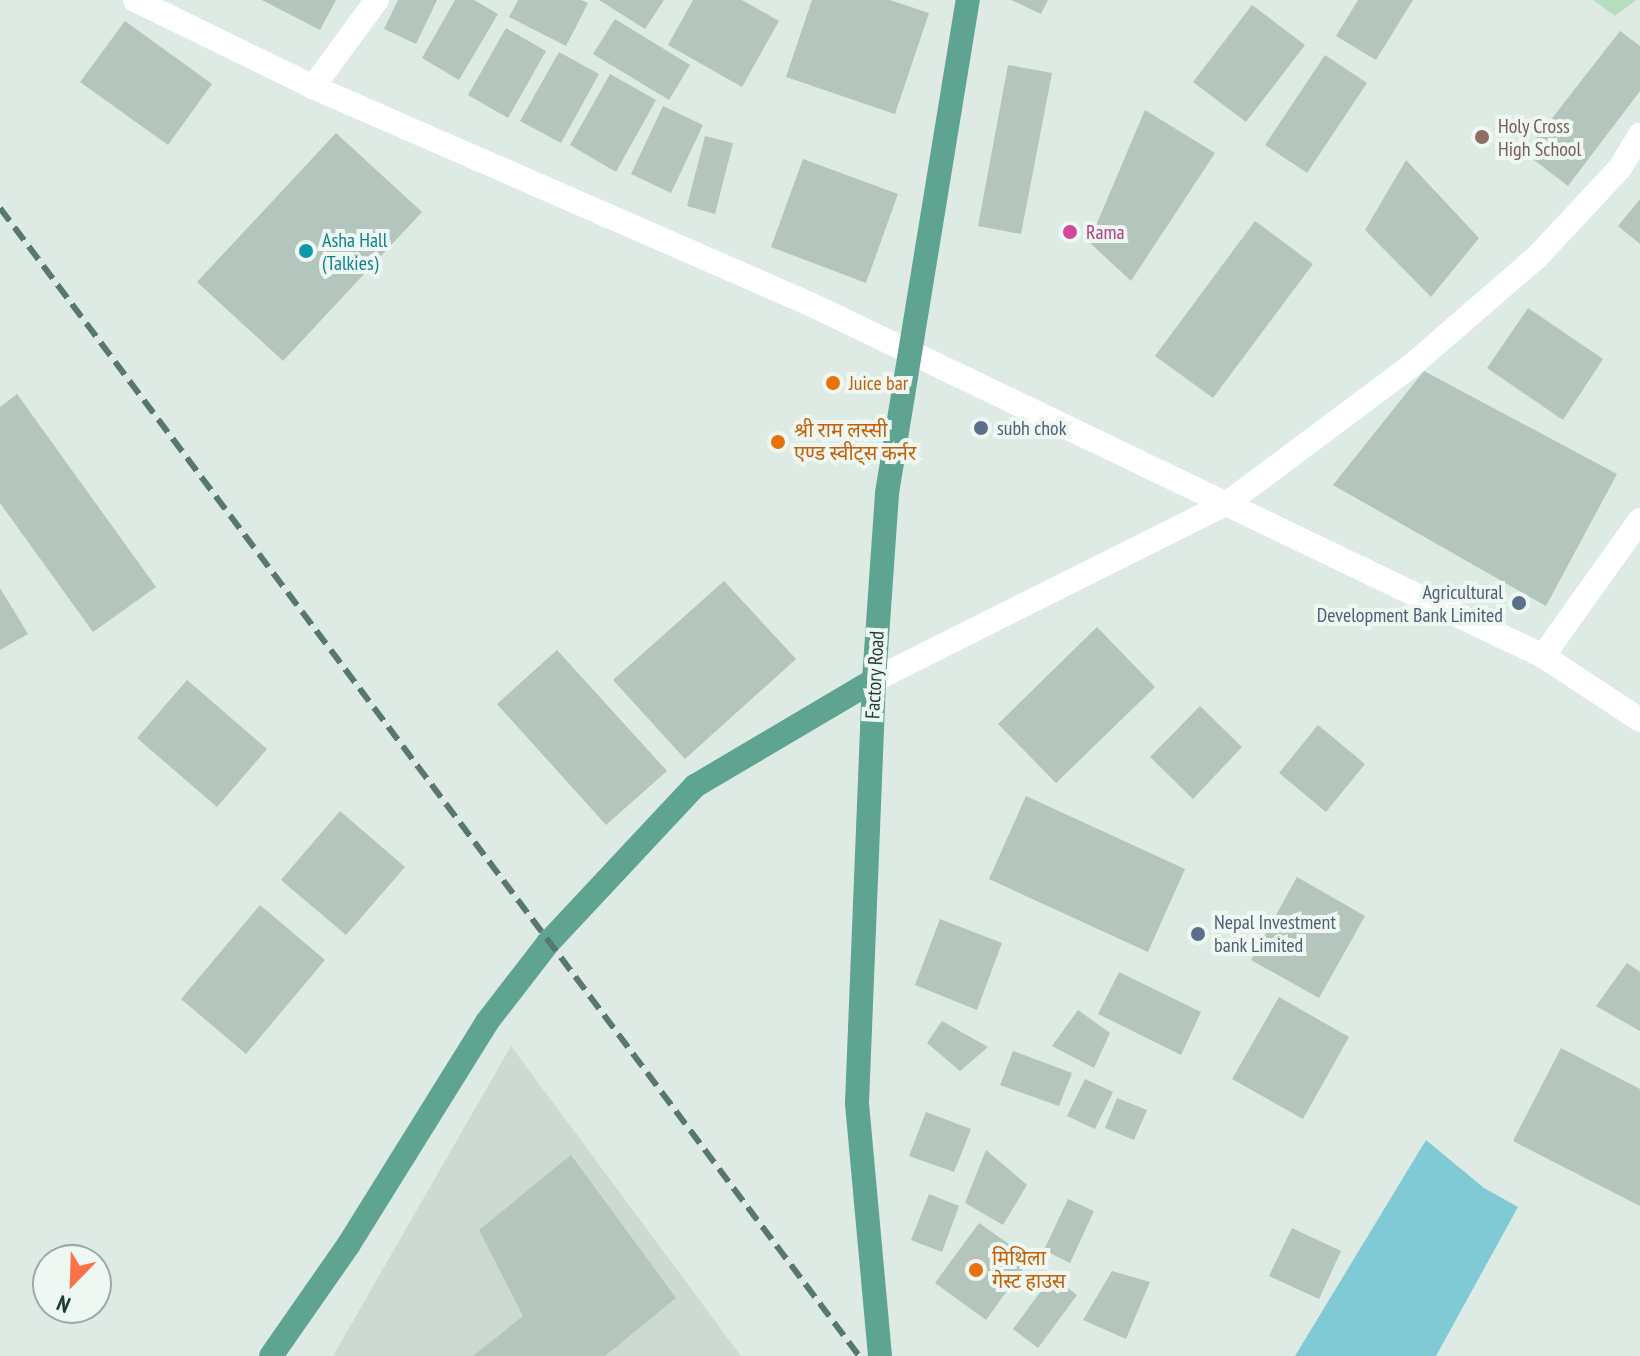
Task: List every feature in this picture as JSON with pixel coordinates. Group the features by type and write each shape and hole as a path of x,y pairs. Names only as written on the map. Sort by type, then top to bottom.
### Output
{"main road":[{"name":"Factory Road","path":"880,1356 857,1103 874,680 887,493 907,353 946,153 968,0"},
{"path":"271,1356 349,1244 487,1022 548,943 695,786 874,680"}],"street":[{"path":"135,0 313,87 697,253 1226,504 1543,656 1640,720"},
{"path":"313,87 377,0"},
{"path":"874,680 1226,504 1411,366 1537,257 1620,168 1640,135"},
{"path":"1543,656 1640,520"}],"shaded area":[{"path":"511,1046 741,1356 333,1356"}],"green space":[{"path":"1593,0 1636,0 1615,16"}],"water":[{"path":"1426,1140 1484,1188 1518,1207 1436,1356 1295,1356"}],"building":[{"path":"262,0 336,0 320,30"},
{"path":"398,0 437,0 416,44 384,29"},
{"path":"455,0 474,0 498,14 459,80 422,58"},
{"path":"518,0 581,0 588,3 566,46 509,17"},
{"path":"599,0 664,0 645,29"},
{"path":"693,0 742,0 779,21 742,87 668,45"},
{"path":"812,0 890,0 929,13 895,114 786,77"},
{"path":"1011,0 1048,0 1041,14"},
{"path":"1358,0 1413,0 1376,60 1336,36"},
{"path":"1252,5 1305,45 1246,122 1193,82"},
{"path":"615,19 690,65 669,100 593,54"},
{"path":"125,21 212,84 168,145 80,82"},
{"path":"506,28 546,51 508,118 468,95"},
{"path":"1620,31 1640,46 1640,91 1568,186 1525,153"},
{"path":"559,52 599,74 561,143 520,121"},
{"path":"1325,55 1367,83 1307,173 1265,145"},
{"path":"1008,65 1052,73 1021,234 978,226"},
{"path":"610,74 656,100 616,172 570,145"},
{"path":"663,106 703,125 671,193 631,174"},
{"path":"1145,110 1215,153 1131,281 1089,242"},
{"name":"Asha Hall (Talkies)","path":"336,133 422,212 283,361 197,282"},
{"path":"705,136 733,143 715,214 687,206"},
{"path":"803,159 898,194 866,283 771,247"},
{"path":"1406,160 1479,238 1431,297 1365,230"},
{"path":"1640,199 1640,244 1618,226"},
{"path":"1255,221 1313,264 1213,398 1155,356"},
{"path":"1528,308 1603,359 1563,420 1487,368"},
{"path":"1424,371 1617,474 1546,606 1333,485"},
{"path":"17,394 156,587 93,632 0,503 0,407"},
{"path":"724,581 796,659 685,759 613,680"},
{"path":"0,588 28,634 0,650"},
{"path":"1097,627 1155,687 1056,783 998,724"},
{"path":"557,650 667,771 606,825 497,704"},
{"path":"187,680 267,749 217,807 137,738"},
{"path":"1200,706 1242,747 1193,799 1150,757"},
{"path":"1318,725 1365,764 1326,812 1279,773"},
{"path":"1026,796 1185,869 1148,952 989,879"},
{"path":"340,811 405,867 346,935 281,880"},
{"path":"1297,877 1365,916 1319,998 1251,960"},
{"path":"260,905 325,960 246,1054 181,999"},
{"path":"940,919 1002,943 977,1010 915,985"},
{"path":"1627,963 1640,972 1640,1031 1596,1006"},
{"path":"1119,972 1201,1012 1181,1055 1098,1014"},
{"path":"1279,997 1349,1037 1303,1119 1232,1079"},
{"path":"1078,1010 1110,1033 1094,1068 1052,1046"},
{"path":"942,1021 988,1047 960,1071 927,1043"},
{"path":"1561,1048 1640,1089 1640,1206 1513,1141"},
{"path":"1013,1051 1072,1073 1059,1106 1000,1085"},
{"path":"1085,1079 1113,1092 1095,1129 1067,1116"},
{"path":"1117,1098 1147,1110 1134,1140 1105,1128"},
{"path":"926,1112 971,1129 954,1172 909,1156"},
{"path":"986,1150 1027,1185 1003,1225 965,1203"},
{"path":"571,1155 676,1298 605,1356 473,1356 523,1316 479,1230"},
{"path":"929,1194 959,1206 942,1252 911,1240"},
{"path":"1068,1199 1094,1211 1070,1263 1044,1250"},
{"path":"979,1223 1030,1259 986,1320 935,1283"},
{"path":"1292,1228 1341,1251 1319,1299 1269,1276"},
{"path":"1112,1271 1150,1282 1126,1339 1083,1320"},
{"path":"1052,1276 1077,1295 1038,1348 1013,1329"}],"railway":[{"path":"0,208 859,1356"}],"place":[{"name":"Holy Cross High School","path":"1482,137"},
{"name":"Rama","path":"1070,232"},
{"name":"Asha Hall (Talkies)","path":"306,251"},
{"name":"Juice bar","path":"833,383"},
{"name":"subh chok","path":"981,428"},
{"name":"श्री राम लस्सी एण्ड स्वीट्स कर्नर","path":"778,442"},
{"name":"Agricultural Development Bank Limited","path":"1519,603"},
{"name":"Nepal Investment bank Limited","path":"1198,934"},
{"name":"मिथिला गेस्ट हाउस","path":"976,1270"}]}
